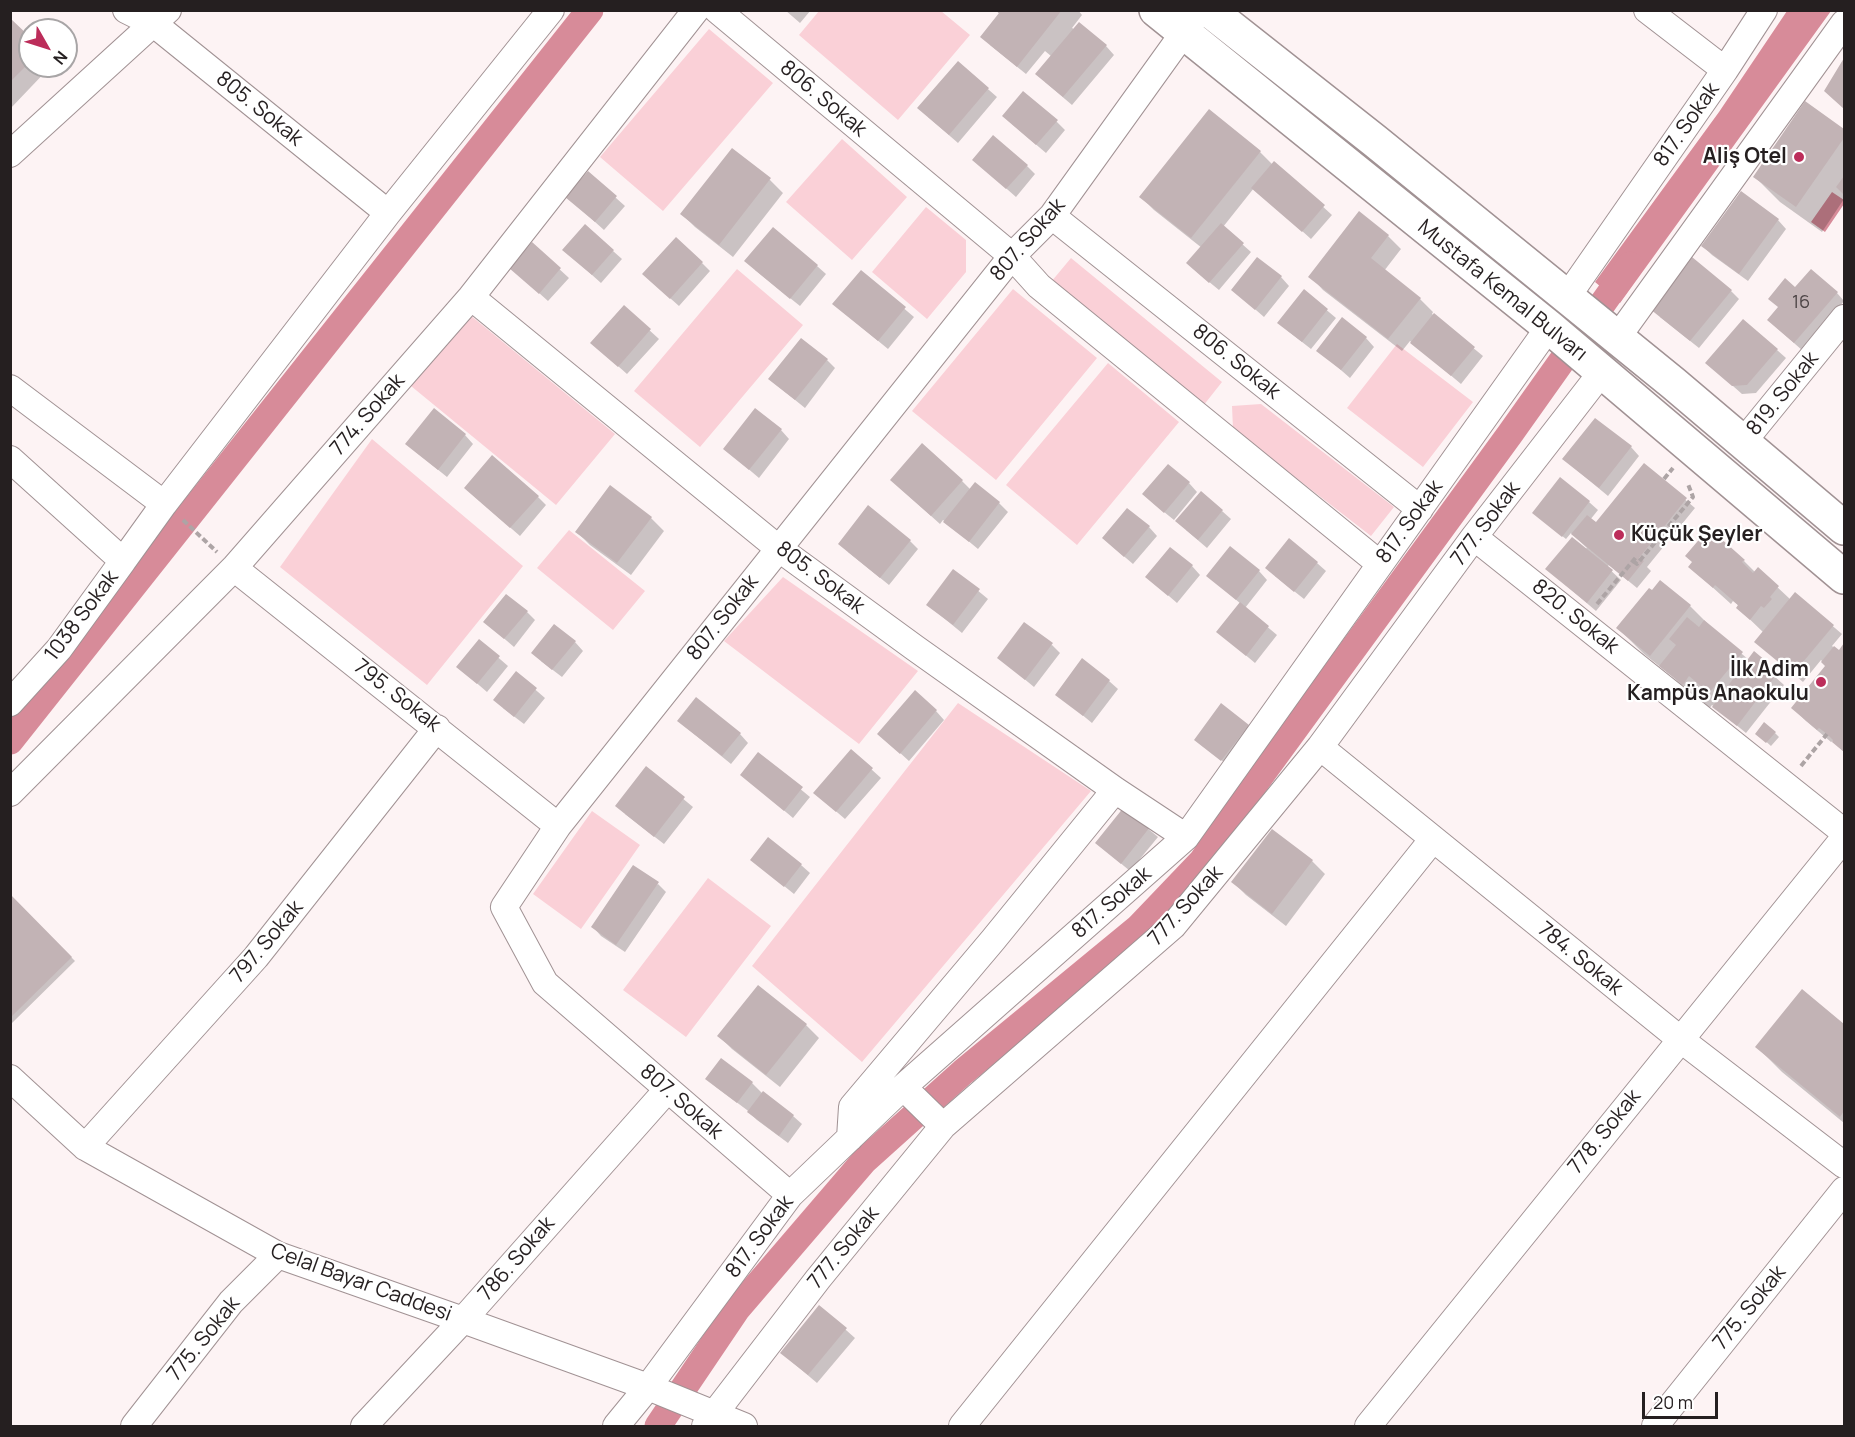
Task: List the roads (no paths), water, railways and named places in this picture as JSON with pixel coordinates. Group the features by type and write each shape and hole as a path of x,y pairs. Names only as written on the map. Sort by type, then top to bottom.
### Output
{"main road":[{"name":"Mustafa Kemal Bulvarı","path":"1156,10 1192,22 1601,373 1845,577"},
{"name":"Mustafa Kemal Bulvarı","path":"1209,10 1567,297 1845,528"}],"street":[{"name":"805. Sokak","path":"126,10 161,17 388,213"},
{"path":"123,561 169,508 388,213 551,10"},
{"name":"774. Sokak","path":"10,793 471,297 696,10"},
{"name":"806. Sokak","path":"717,10 1012,256 1039,286 1380,564"},
{"path":"1647,10 1725,70"},
{"name":"817. Sokak","path":"1567,297 1725,70 1764,10"},
{"path":"10,154 161,17"},
{"name":"807. Sokak","path":"790,1195 545,983 504,907 558,826 778,548 1012,256 1052,216 1192,22"},
{"path":"1617,338 1845,22"},
{"name":"806. Sokak","path":"1052,216 1420,509"},
{"name":"805. Sokak","path":"471,297 778,548 1115,790 1186,837"},
{"name":"819. Sokak","path":"1743,442 1845,318"},
{"name":"817. Sokak","path":"616,1426 648,1387 790,1195 903,1087 1186,837 1549,327"},
{"name":"777. Sokak","path":"710,1421 818,1279 943,1126 1173,926 1320,747 1474,537 1601,373"},
{"path":"10,388 169,508"},
{"name":"1038 Sokak","path":"10,459 123,561 59,649 10,703"},
{"name":"820. Sokak","path":"1474,537 1845,832"},
{"name":"795. Sokak","path":"226,560 558,826"},
{"name":"797. Sokak","path":"85,1147 256,957 437,728"},
{"name":"784. Sokak","path":"1320,747 1680,1039 1845,1165"},
{"path":"850,1138 852,1107 993,940 1115,790"},
{"name":"778. Sokak","path":"1368,1426 1845,838"},
{"path":"962,1426 1433,839"},
{"name":"Celal Bayar Caddesi","path":"10,1078 85,1147 278,1255 648,1387 710,1421 744,1426"},
{"path":"903,1087 943,1126"},
{"name":"786. Sokak","path":"364,1426 463,1320 667,1090"},
{"name":"775. Sokak","path":"1655,1426 1845,1190"},
{"name":"775. Sokak","path":"134,1426 231,1302 278,1255"}],"waterway":[{"path":"10,741 590,10"},
{"path":"658,1426 737,1309 864,1161 963,1072 1138,928 1202,861 1256,782 1510,434 1630,265"}],"place":[{"name":"Aliş Otel","path":"1799,157"},
{"name":"Küçük Şeyler","path":"1619,535"},
{"name":"İlk Adim Kampüs Anaokulu","path":"1821,682"}]}
